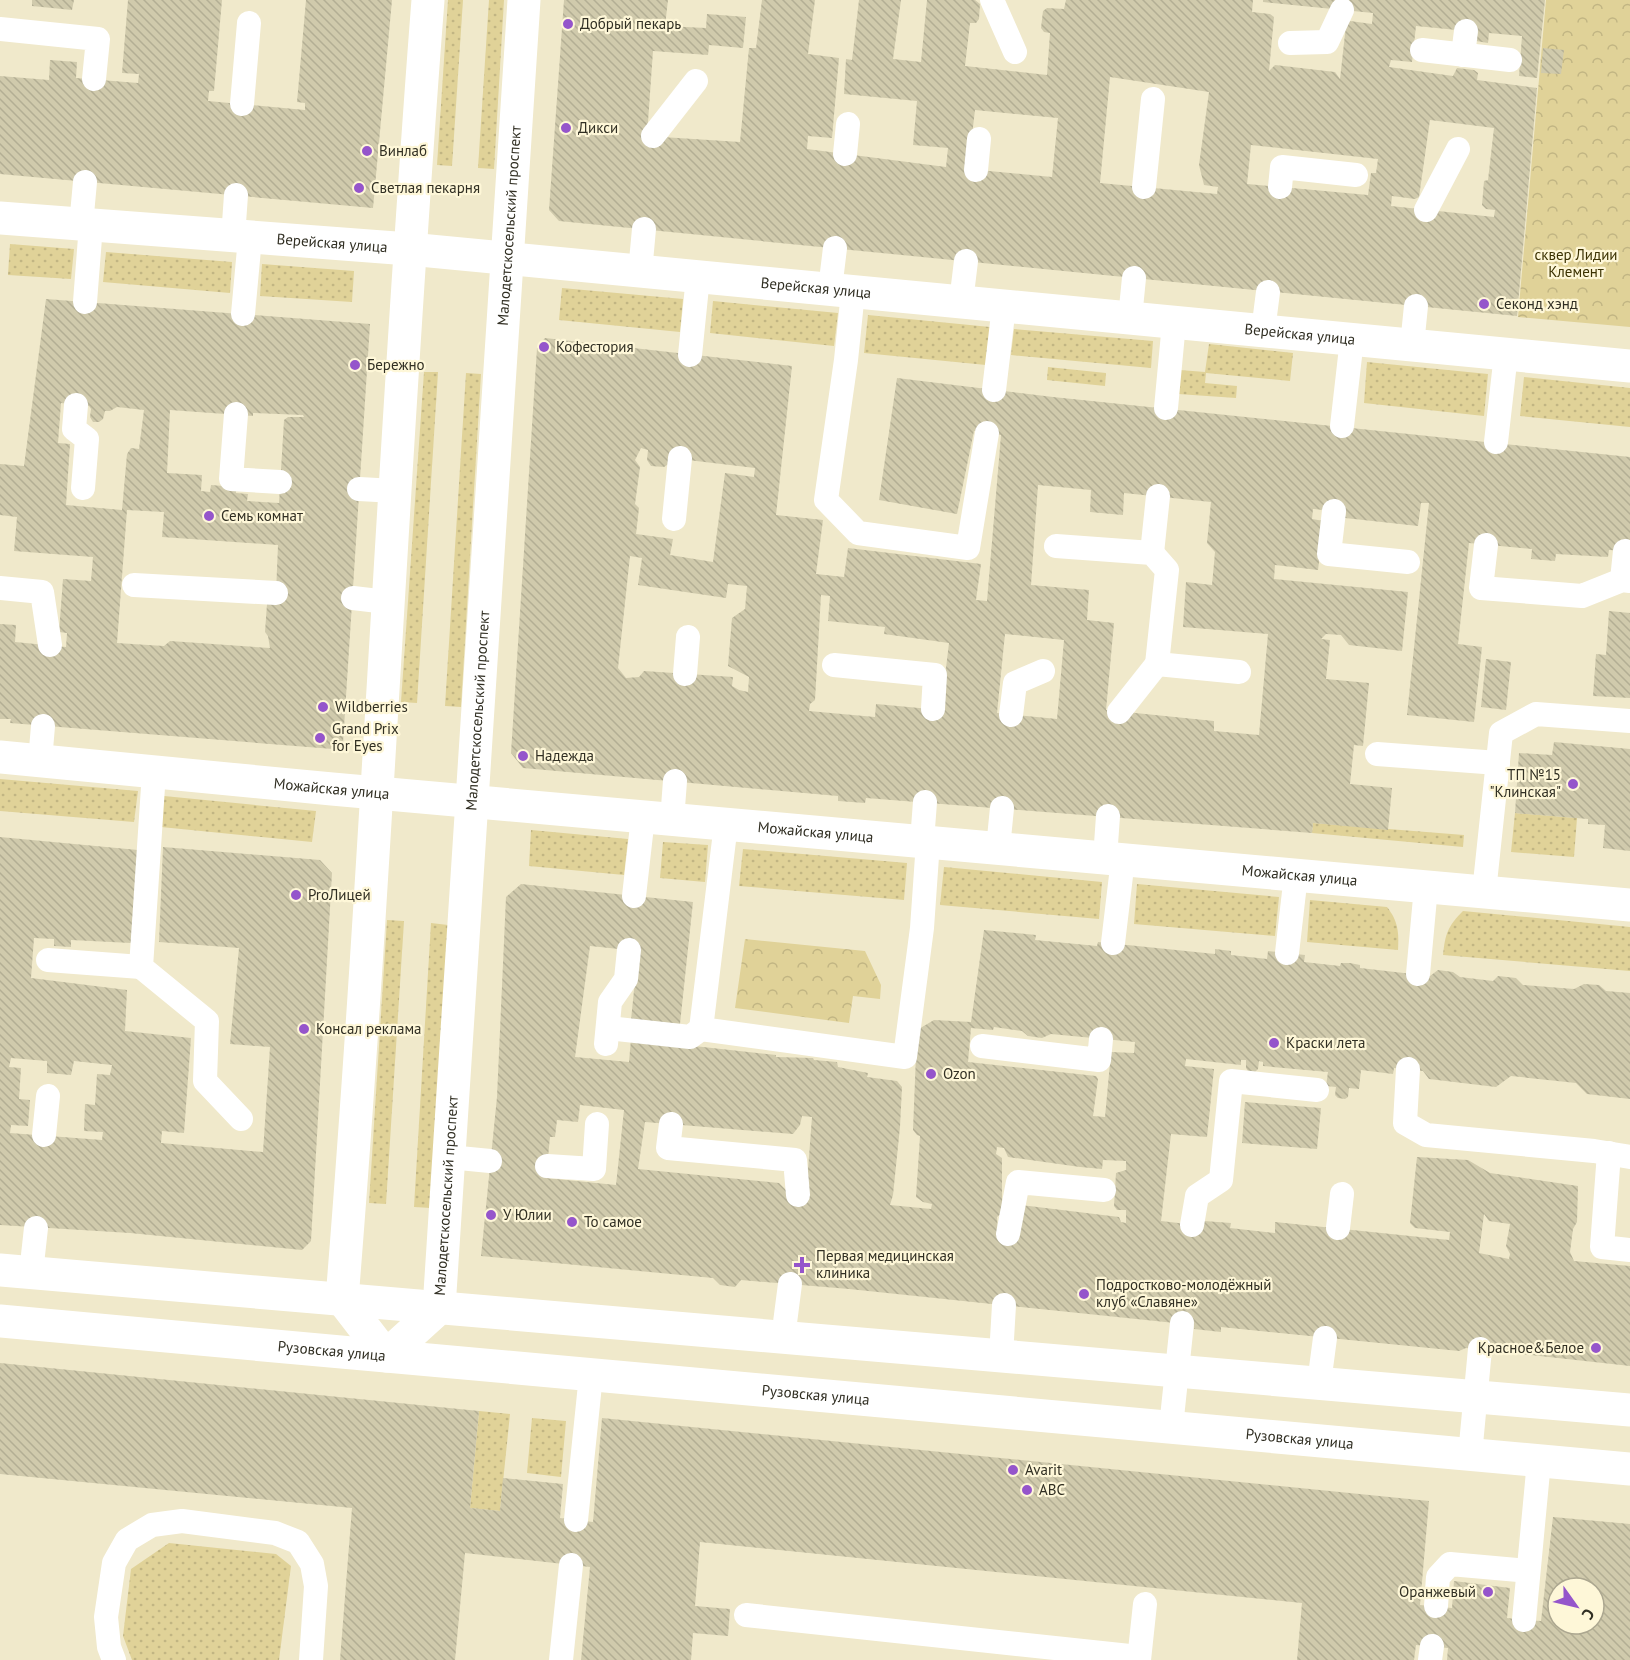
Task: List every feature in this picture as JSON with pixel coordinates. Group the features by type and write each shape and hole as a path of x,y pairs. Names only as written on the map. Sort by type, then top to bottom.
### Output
{"street":[{"path":"386,1356 342,1299 377,792 409,249 428,0"},
{"name":"Малодетскосельский проспект","path":"386,1356 439,1308 524,0"},
{"name":"Верейская улица","path":"0,218 409,249 1630,366"},
{"name":"Можайская улица","path":"0,757 1630,905"},
{"path":"16,1271 1630,1410"},
{"name":"Рузовская улица","path":"0,1321 1630,1469"}],"lane":[{"path":"992,0 1015,52"},
{"path":"1290,43 1326,42 1342,10"},
{"path":"242,104 249,23"},
{"path":"0,29 98,39 94,79"},
{"path":"1463,55 1466,31"},
{"path":"1422,50 1510,60"},
{"path":"653,136 696,81"},
{"path":"1144,187 1153,99"},
{"path":"845,154 848,123"},
{"path":"976,170 979,139"},
{"path":"1426,210 1458,149"},
{"path":"1280,187 1282,167 1356,175"},
{"path":"85,182 85,302"},
{"path":"236,195 242,237 243,314"},
{"path":"640,272 644,229"},
{"path":"835,248 842,291 846,360 826,500 858,532 968,548 987,433"},
{"path":"961,302 966,261"},
{"path":"690,355 698,277"},
{"path":"1130,318 1134,278"},
{"path":"1263,331 1268,292"},
{"path":"994,390 1004,306"},
{"path":"1412,345 1416,306"},
{"path":"1166,408 1174,322"},
{"path":"1342,426 1352,339"},
{"path":"1496,442 1506,354"},
{"path":"76,405 75,429 87,439 83,488"},
{"path":"236,414 231,479 280,482"},
{"path":"674,519 680,459"},
{"path":"359,489 395,491"},
{"path":"1152,553 1158,496"},
{"path":"1334,511 1329,554 1408,562"},
{"path":"1485,545 1481,588 1582,596 1626,580 1625,551"},
{"path":"1056,546 1152,553 1167,570 1157,664 1119,712"},
{"path":"134,585 276,593"},
{"path":"0,588 42,592 50,645"},
{"path":"353,598 387,602"},
{"path":"685,674 688,637"},
{"path":"1157,664 1239,672"},
{"path":"834,665 935,675 933,709"},
{"path":"1011,715 1015,683 1043,671"},
{"path":"1484,892 1501,733 1536,714 1630,721"},
{"path":"40,761 43,726"},
{"path":"1377,754 1498,763"},
{"path":"141,967 154,772"},
{"path":"634,896 657,818 675,781"},
{"path":"630,950 626,979 610,1002 607,1036 686,1036 905,1057 922,928 925,802"},
{"path":"998,848 1002,808"},
{"path":"1108,816 1114,859 1113,943"},
{"path":"686,1036 726,824"},
{"path":"1287,953 1296,875"},
{"path":"1418,974 1426,887"},
{"path":"48,960 141,967 207,1021 205,1081 242,1119"},
{"path":"982,1046 1099,1060 1101,1039"},
{"path":"1408,1069 1405,1123 1426,1135 1619,1155 1602,1247 1630,1250"},
{"path":"1192,1225 1197,1196 1221,1180 1231,1081 1272,1076 1317,1090"},
{"path":"44,1135 48,1096"},
{"path":"547,1166 594,1170 597,1124"},
{"path":"671,1124 668,1148 795,1160 798,1195"},
{"path":"449,1157 490,1161"},
{"path":"1008,1234 1018,1182 1104,1190"},
{"path":"1338,1228 1342,1194"},
{"path":"16,1271 36,1228"},
{"path":"783,1338 790,1284"},
{"path":"1001,1356 1004,1305"},
{"path":"1171,1427 1182,1323"},
{"path":"1319,1383 1325,1338"},
{"path":"1470,1455 1480,1349"},
{"path":"576,1520 591,1375"},
{"path":"1524,1620 1539,1461"},
{"path":"114,1660 109,1647 106,1617 114,1563 127,1540 152,1525 182,1521 275,1533 298,1542 312,1564 316,1586 311,1660"},
{"path":"1436,1606 1438,1577 1450,1564 1528,1571"},
{"path":"561,1660 571,1565"},
{"path":"746,1615 1000,1651 1139,1658 1145,1604"}],"green space":[{"path":"448,0 463,0 452,166 437,165"},
{"path":"489,0 504,0 494,169 478,168"},
{"name":"сквер Лидии Клемент","path":"1546,0 1630,0 1630,327 1518,317"},
{"path":"10,244 74,249 71,279 8,275"},
{"path":"106,252 232,262 230,293 103,282"},
{"path":"262,264 354,271 352,302 260,296"},
{"path":"562,288 683,299 680,332 559,320"},
{"path":"713,301 838,313 834,346 710,333"},
{"path":"868,315 990,327 986,365 864,353"},
{"path":"1014,329 1153,341 1151,368 1011,355"},
{"path":"1209,344 1293,353 1290,381 1206,373 1205,383 1237,386 1236,398 1178,394 1180,370 1205,372"},
{"path":"1367,362 1488,374 1484,416 1364,403"},
{"path":"1048,367 1106,373 1105,386 1047,380"},
{"path":"424,372 438,372 417,703 401,702"},
{"path":"466,373 481,374 461,707 445,706"},
{"path":"1524,377 1630,388 1630,427 1520,416"},
{"path":"0,779 138,791 134,822 0,811"},
{"path":"164,796 316,811 312,842 161,827"},
{"path":"1515,813 1577,818 1574,857 1511,852"},
{"path":"1313,823 1464,835 1463,847 1312,833"},
{"path":"531,830 628,839 624,875 529,866"},
{"path":"663,842 708,845 705,882 660,878"},
{"path":"743,849 907,863 904,900 739,886"},
{"path":"944,867 1102,882 1099,919 940,905"},
{"path":"1137,884 1279,897 1275,936 1134,924"},
{"path":"1310,900 1387,907 1397,927 1398,950 1307,942"},
{"path":"1463,911 1630,927 1630,971 1443,955 1448,931"},
{"path":"387,920 404,921 386,1204 369,1203"},
{"path":"431,923 448,925 431,1208 414,1207"},
{"path":"745,939 865,951 881,985 880,999 853,996 849,1023 735,1008"},
{"path":"479,1411 510,1414 500,1511 470,1508"},
{"path":"532,1418 566,1421 561,1477 527,1473"},
{"path":"169,1543 276,1554 291,1566 279,1660 132,1660 123,1636 131,1569"}],"building":[{"path":"32,0 74,0 72,10 32,6"},
{"path":"128,0 222,0 214,91 209,91 208,101 305,110 305,103 297,102 306,0 392,0 373,208 0,174 0,76 49,80 50,60 77,62 76,78 138,83 139,74 122,73"},
{"path":"564,0 668,0 665,26 706,28 707,14 746,17 743,48 709,45 708,55 653,51 647,136 740,142 749,48 756,48 762,0 815,0 808,54 839,58 832,138 808,136 807,149 946,167 948,148 913,145 917,101 844,94 846,59 852,60 859,0 901,0 893,59 921,62 927,0 975,0 980,4 979,19 976,23 970,23 965,66 1047,75 1050,33 1044,32 1041,28 1043,11 1047,8 1064,9 1066,0 1253,0 1252,12 1270,14 1274,17 1269,71 1275,65 1335,72 1340,79 1346,25 1350,21 1372,24 1373,13 1263,2 1263,0 1545,0 1537,78 1519,76 1522,36 1489,33 1488,43 1476,41 1477,32 1416,26 1412,62 1391,60 1389,67 1453,76 1457,68 1474,70 1478,73 1477,80 1537,88 1517,316 559,221 549,210","holes":["1110,77 1209,92 1199,165 1204,185 1218,187 1217,194 1100,183","975,110 1058,118 1052,177 968,169","1430,120 1494,128 1488,180 1484,181 1482,205 1486,209 1495,210 1494,217 1391,206 1392,196 1415,199 1419,197","1251,145 1378,159 1376,173 1371,173 1368,195 1247,184"]},
{"path":"1543,48 1564,50 1561,74 1541,73"},
{"path":"46,299 370,324 343,743 333,749 10,723 11,719 0,719 0,624 16,625 15,642 66,647 67,633 59,632 63,579 91,581 93,557 14,551 17,517 0,515 0,464 24,466","holes":["61,403 89,406 93,422 99,422 103,419 105,411 117,407 144,410 139,449 131,448 127,454 122,510 66,505 70,444 58,443","170,410 253,416 253,413 303,415 304,417 288,417 284,420 279,503 247,501 248,494 236,493 236,487 211,485 210,492 201,491 202,475 167,473","127,510 164,512 162,537 278,545 276,593 267,604 265,632 270,648 170,641 164,646 117,643"]},
{"path":"545,338 792,366 776,515 823,520 816,574 844,577 848,548 981,564 976,600 987,601 1001,435 974,431 957,514 879,500 897,378 1053,397 1630,457 1630,551 1609,550 1608,557 1556,554 1555,561 1531,559 1532,549 1469,543 1458,644 1482,647 1474,722 1407,715 1429,503 1421,503 1418,526 1345,518 1346,512 1313,509 1312,519 1324,521 1318,570 1275,565 1274,579 1408,592 1402,651 1349,645 1341,635 1326,634 1321,639 1330,640 1326,679 1369,683 1363,746 1354,745 1350,784 1392,788 1388,830 1313,823 1312,833 866,798 865,803 838,801 838,796 523,768 511,753 537,348","holes":["641,448 648,450 647,460 651,466 664,467 670,463 671,458 755,468 754,477 725,473 713,562 670,555 673,539 636,534 639,508 635,504 640,467 635,460","1038,485 1091,490 1090,512 1123,515 1124,493 1211,502 1207,543 1215,552 1212,585 1186,582 1183,627 1268,634 1259,735 1214,731 1214,721 1106,710 1114,623 1087,620 1089,590 1031,585","630,556 642,558 638,585 726,598 728,584 747,586 745,609 732,618 728,666 749,677 748,692 732,686 733,677 644,671 639,677 626,678 618,668","821,595 830,596 828,621 885,627 884,634 949,643 941,710 876,704 875,717 809,711 810,704 815,700","1005,634 1064,640 1057,719 997,713"]},
{"path":"1609,611 1630,613 1630,698 1593,696 1596,654 1606,655"},
{"path":"1486,659 1511,662 1506,710 1481,707"},
{"name":"ТП №15 \"Клинская\"","path":"1554,742 1630,749 1630,851 1603,848 1605,825 1588,824 1588,819 1515,813 1519,753 1552,755"},
{"path":"0,837 138,850 131,943 71,940 71,947 54,946 54,939 34,938 31,978 127,990 125,1031 191,1038 184,1133 162,1131 161,1143 263,1152 270,1047 230,1044 239,948 159,942 163,847 320,860 332,873 311,1241 302,1250 130,1233 0,1225","holes":["11,1058 47,1061 47,1073 71,1075 74,1061 112,1065 110,1075 97,1074 95,1105 85,1104 84,1131 103,1132 102,1140 10,1133 11,1125 28,1126 30,1100 19,1099 21,1068 9,1067"]},
{"path":"521,884 693,902 680,1024 631,1020 638,951 590,946 575,1057 629,1062 631,1039 776,1055 776,1057 813,1058 814,1060 837,1062 838,1067 868,1073 867,1077 897,1081 902,1087 900,1127 890,1205 931,1209 932,1204 916,1197 920,1136 913,1130 917,1030 934,1020 971,1022 984,930 1036,935 1035,940 1097,946 1098,942 1215,954 1215,949 1231,951 1231,955 1267,959 1268,951 1305,955 1304,962 1340,966 1341,963 1350,963 1360,965 1360,968 1430,976 1438,970 1453,972 1460,977 1493,981 1498,976 1516,978 1523,985 1574,989 1584,984 1599,985 1606,991 1630,993 1630,1099 1587,1094 1576,1083 1511,1076 1496,1087 1429,1079 1423,1071 1394,1068 1393,1074 1361,1070 1359,1089 1349,1088 1348,1097 1345,1099 1335,1095 1336,1087 1326,1086 1328,1072 1263,1066 1263,1062 1259,1061 1255,1072 1248,1071 1246,1060 1241,1060 1241,1065 1186,1059 1185,1066 1214,1069 1207,1137 1171,1134 1161,1221 1204,1226 1204,1221 1231,1223 1230,1228 1275,1233 1275,1222 1449,1240 1450,1232 1415,1228 1410,1223 1417,1157 1468,1160 1490,1173 1578,1186 1577,1222 1573,1229 1570,1252 1574,1261 1630,1266 1630,1366 1466,1348 1459,1351 1221,1327 1221,1332 1194,1329 1194,1325 849,1289 741,1280 735,1287 720,1285 713,1278 481,1256 497,1097 506,897","holes":["994,1027 1022,1031 1028,1036 1042,1038 1051,1034 1135,1042 1134,1053 1111,1052 1105,1117 1093,1116 1098,1079 1096,1076 968,1062 971,1028 993,1030","580,1105 624,1110 616,1185 546,1178 550,1137 555,1137 557,1120 578,1122","802,1116 812,1117 806,1196 790,1194 779,1183 638,1169 645,1122 793,1134 800,1125","997,1147 1004,1148 1008,1157 1080,1167 1102,1169 1103,1160 1126,1161 1126,1170 1116,1173 1114,1206 1117,1210 1126,1210 1126,1223 1121,1222 1119,1217 1021,1205 998,1235 997,1217 1002,1213 1002,1158 996,1154","1484,1214 1489,1221 1510,1224 1506,1246 1510,1254 1509,1259 1479,1253"]},
{"path":"1245,1102 1321,1108 1317,1149 1242,1143"},
{"path":"0,1363 479,1411 470,1508 500,1511 503,1478 563,1484 560,1518 593,1522 602,1418 1429,1501 1420,1605 1452,1608 1454,1581 1510,1588 1507,1618 1541,1621 1546,1578 1546,1636 1606,1636 1606,1576 1546,1576 1553,1517 1630,1524 1630,1660 1447,1660 1448,1648 1416,1645 1414,1660 1297,1660 1302,1603 700,1542 695,1606 730,1609 728,1636 693,1633 691,1660 581,1660 590,1567 465,1553 455,1660 340,1660 352,1508 0,1474"}],"place":[{"name":"Добрый пекарь","path":"568,24"},
{"name":"Дикси","path":"566,128"},
{"name":"Винлаб","path":"367,151"},
{"name":"Светлая пекарня","path":"359,188"},
{"name":"Секонд хэнд","path":"1484,304"},
{"name":"Кофестория","path":"544,347"},
{"name":"Бережно","path":"355,365"},
{"name":"Семь комнат","path":"209,516"},
{"name":"Wildberries","path":"323,707"},
{"name":"Grand Prix for Eyes","path":"320,738"},
{"name":"Надежда","path":"523,756"},
{"name":"ТП №15 \"Клинская\"","path":"1573,784"},
{"name":"ProЛицей","path":"296,895"},
{"name":"Консал реклама","path":"304,1029"},
{"name":"Краски лета","path":"1274,1043"},
{"name":"Ozon","path":"931,1074"},
{"name":"У Юлии","path":"491,1215"},
{"name":"То самое","path":"572,1222"},
{"name":"Первая медицинская клиника","path":"802,1265"},
{"name":"Подростково-молодёжный клуб «Славяне»","path":"1084,1294"},
{"name":"Красное&Белое","path":"1596,1348"},
{"name":"Avarit","path":"1013,1470"},
{"name":"АВС","path":"1027,1490"},
{"name":"Оранжевый","path":"1488,1592"}]}
